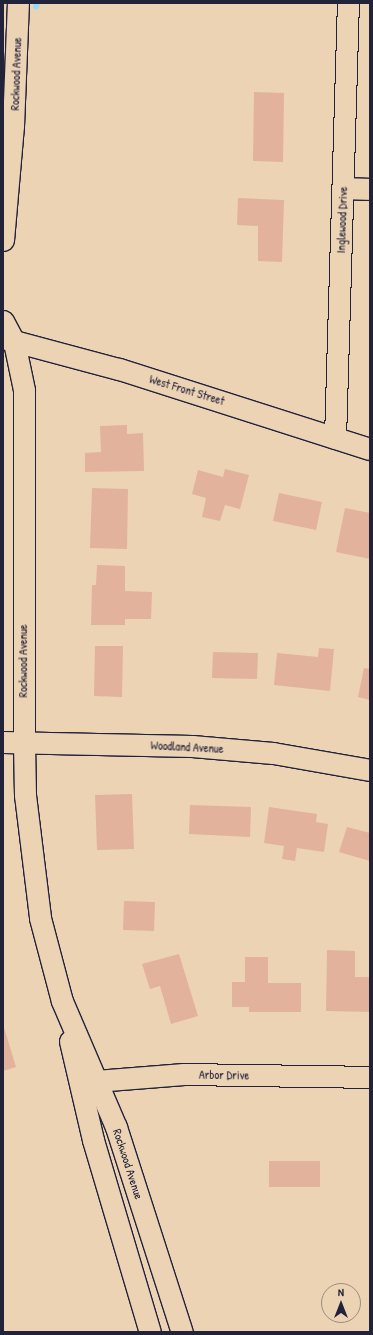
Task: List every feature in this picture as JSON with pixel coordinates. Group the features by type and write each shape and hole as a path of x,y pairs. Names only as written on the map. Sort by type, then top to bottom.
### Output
{"street":[{"name":"Rockwood Avenue","path":"3,240 13,126 18,3"},
{"name":"Inglewood Drive","path":"335,438 348,3"},
{"path":"343,188 370,189"},
{"name":"Rockwood Avenue","path":"3,321 24,390 25,795 39,911 62,1001 87,1082 150,1332"},
{"name":"West Front Street","path":"9,340 119,369 370,449"},
{"name":"Woodland Avenue","path":"3,742 192,746 273,753 370,770"},
{"name":"Arbor Drive","path":"87,1082 184,1074 370,1078"},
{"name":"Rockwood Avenue","path":"87,1082 116,1127 182,1332"}],"building":[{"path":"254,92 284,93 283,162 253,161"},
{"path":"238,198 284,200 282,262 258,261 258,226 237,225"},
{"path":"127,425 127,434 143,433 144,471 85,472 85,453 101,452 100,426"},
{"path":"225,469 249,475 240,509 225,505 220,521 202,517 206,498 192,494 198,470 223,477"},
{"path":"92,488 128,489 127,549 90,548"},
{"path":"279,493 322,502 316,530 273,521"},
{"path":"345,508 370,513 370,559 336,552"},
{"path":"97,565 125,566 125,591 152,592 151,619 125,619 125,625 91,625 92,585 96,585"},
{"path":"95,646 123,646 122,697 94,696"},
{"path":"319,648 334,649 330,691 274,685 277,653 318,657"},
{"path":"213,652 258,653 257,679 212,678"},
{"path":"364,668 370,669 370,700 358,697"},
{"path":"132,794 134,849 97,850 95,795"},
{"path":"190,805 251,807 250,837 189,834"},
{"path":"269,807 317,814 316,822 328,824 324,852 297,848 295,861 282,859 284,846 264,843"},
{"path":"347,827 370,833 370,861 339,852"},
{"path":"124,901 155,902 154,931 123,930"},
{"path":"327,950 355,951 355,977 370,977 370,1012 326,1011"},
{"path":"179,954 198,1016 171,1024 160,986 150,989 142,964"},
{"path":"245,957 268,957 268,983 301,983 301,1012 249,1012 249,1007 232,1007 232,982 245,982"},
{"path":"3,1024 16,1067 3,1071"},
{"path":"269,1161 320,1161 320,1187 269,1187"}],"waterway":[{"path":"36,7 37,3"}]}
